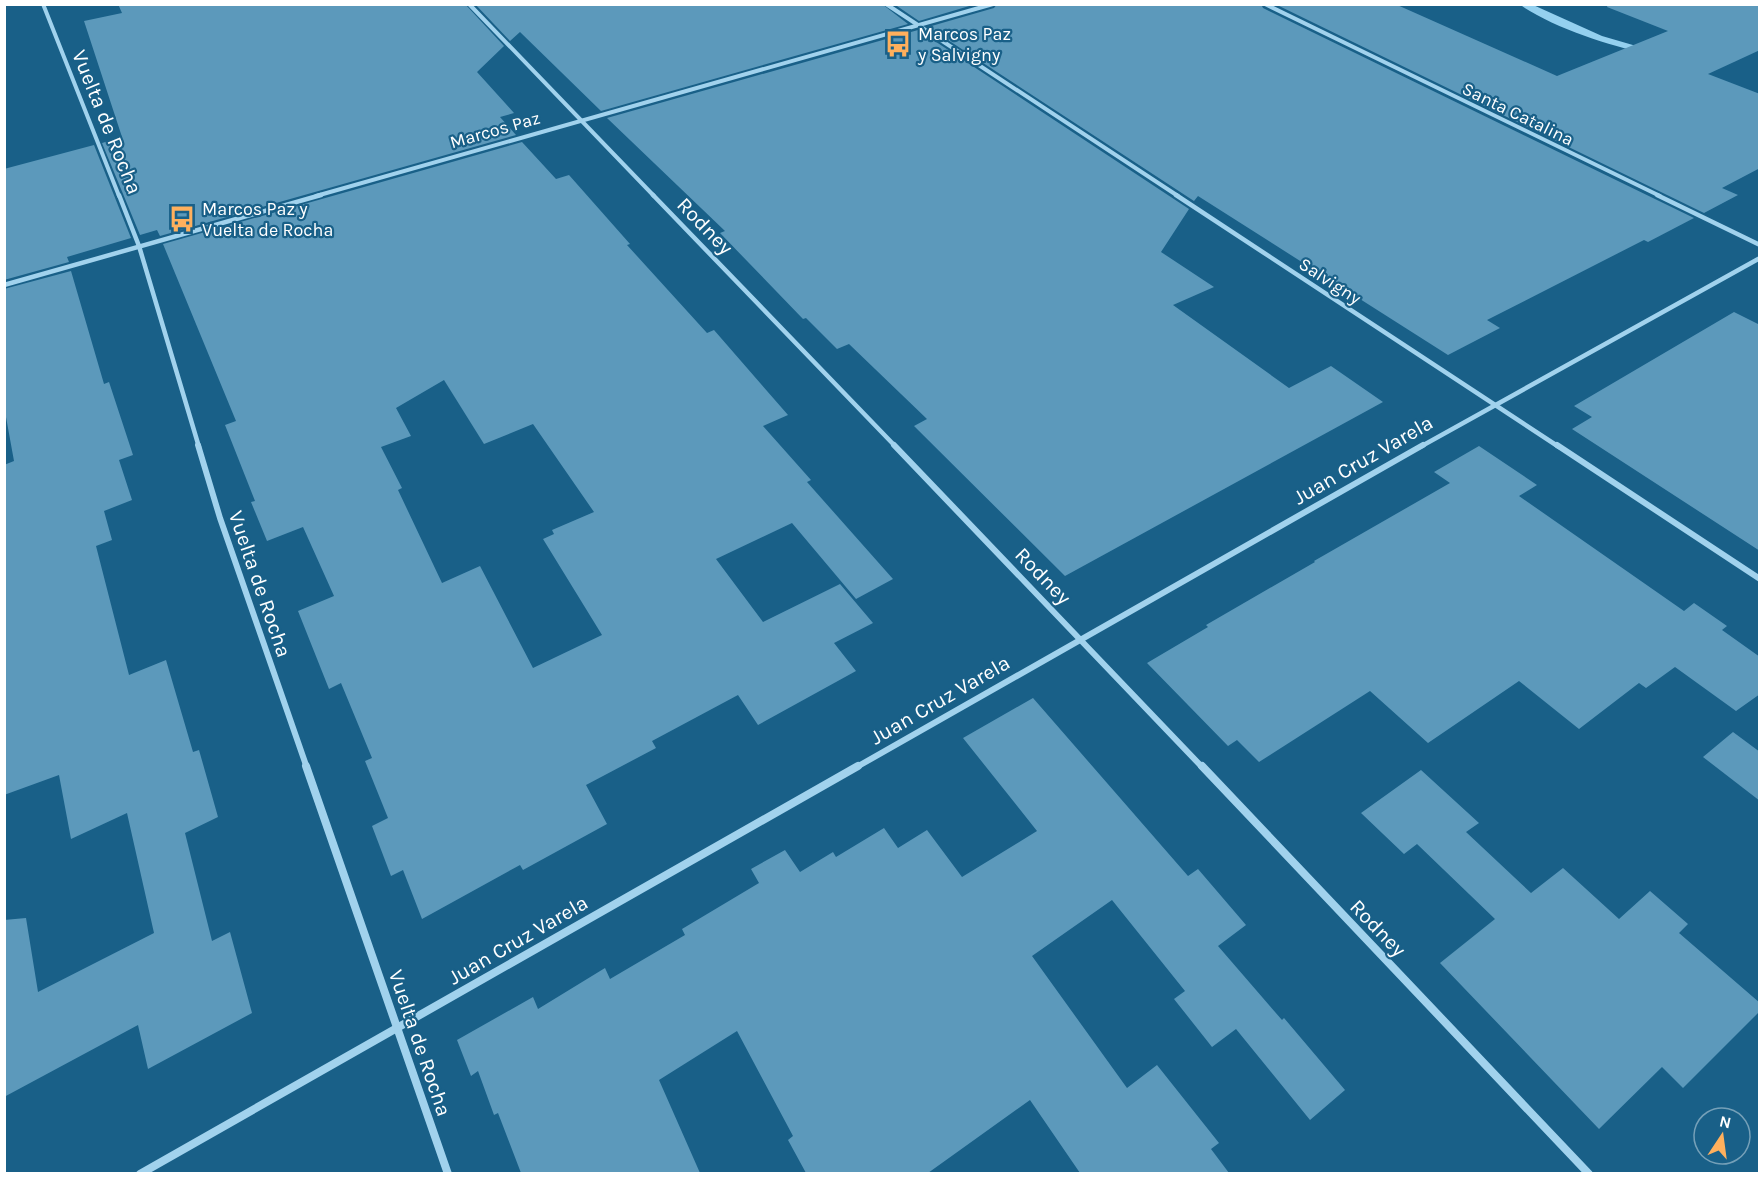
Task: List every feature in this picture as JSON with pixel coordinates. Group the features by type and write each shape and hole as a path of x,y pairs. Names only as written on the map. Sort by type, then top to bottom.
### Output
{"street":[{"name":"Vuelta de Rocha","path":"43,4 139,246 220,518 448,1173"},
{"name":"Rodney","path":"469,4 1081,639 1589,1173"},
{"name":"Salvigny","path":"886,4 1760,579"},
{"name":"Marcos Paz","path":"4,285 993,4"},
{"name":"Santa Catalina","path":"1265,4 1760,245"},
{"name":"Juan Cruz Varela","path":"140,1173 1494,405 1760,258"}],"building":[{"path":"118,4 465,4 504,46 477,72 514,113 500,117 516,135 160,236 157,230 140,235 102,143 122,137 84,21 122,13"},
{"path":"475,4 882,4 908,24 601,111 520,32 510,41"},
{"path":"894,4 976,4 919,21"},
{"path":"997,4 1261,4 1263,8 1694,218 1648,242 1644,240 1487,320 1500,328 1448,355 1198,196 1194,201 928,27 994,8"},
{"path":"1275,4 1395,4 1557,76 1668,31 1607,7 1608,4 1760,4 1760,50 1708,74 1760,94 1760,168 1722,188 1738,195 1704,213"},
{"path":"918,30 1189,209 1161,252 1214,287 1173,305 1289,388 1331,366 1383,402 1065,576 914,426 927,419 849,344 837,349 806,318 803,319 720,233 725,231 607,118"},
{"path":"522,142 556,179 569,175 630,244 627,245 707,333 714,330 788,415 763,426 811,480 807,482 893,579 856,599 792,523 716,559 763,622 840,584 873,623 834,643 856,671 758,725 738,695 652,741 656,748 586,785 607,824 523,870 520,865 422,919 403,870 391,876 372,826 388,818 365,761 372,758 341,683 329,689 298,611 334,596 303,527 267,541 251,502 255,501 225,425 236,421 163,244","holes":["444,380 484,444 533,424 594,512 552,530 554,534 543,539 602,635 533,668 480,566 442,583 398,490 402,488 381,447 411,436 396,408"]},
{"path":"94,145 131,238 67,257 69,262 4,280 4,169"},
{"path":"71,271 104,384 109,382 133,455 119,460 132,500 104,511 112,540 96,546 129,675 166,660 193,752 199,750 218,817 185,833 212,941 230,932 252,1013 148,1069 138,1025 4,1097 4,920 26,918 38,992 154,933 127,813 71,839 59,775 4,795 4,465 14,461 4,406 4,289"},
{"path":"1734,312 1760,325 1760,551 1572,429 1592,417 1574,406"},
{"path":"1479,446 1537,485 1519,496 1684,611 1694,603 1727,626 1722,630 1760,657 1760,694 1736,711 1675,667 1646,688 1639,683 1579,729 1519,681 1428,743 1370,691 1259,762 1237,740 1228,746 1147,663 1208,627 1206,625 1450,483 1434,472"},
{"path":"1033,698 1188,876 1198,869 1246,925 1218,946 1282,1020 1284,1018 1345,1090 1310,1120 1236,1029 1212,1047 1174,999 1185,991 1112,900 1032,956 1127,1088 1157,1065 1219,1143 1211,1149 1229,1173 1080,1173 1030,1100 928,1173 806,1173 788,1140 793,1136 737,1031 659,1080 700,1173 521,1173 498,1113 494,1115 478,1071 471,1076 457,1040 533,997 538,1009 605,968 610,979 685,935 682,929 759,883 751,869 785,850 800,872 833,852 836,857 884,828 898,848 927,830 962,877 1037,831 963,738"},
{"path":"1733,732 1760,752 1760,801 1703,757"},
{"path":"1421,770 1479,823 1466,832 1531,893 1563,868 1619,919 1650,891 1688,924 1679,933 1760,1003 1760,1011 1683,1088 1662,1067 1599,1129 1440,963 1495,919 1417,844 1404,854 1361,813"}],"waterway":[{"path":"1523,4 1599,38 1646,50"}],"place":[{"name":"Marcos Paz y Salvigny","path":"898,44"},
{"name":"Marcos Paz y Vuelta de Rocha","path":"182,219"}]}
